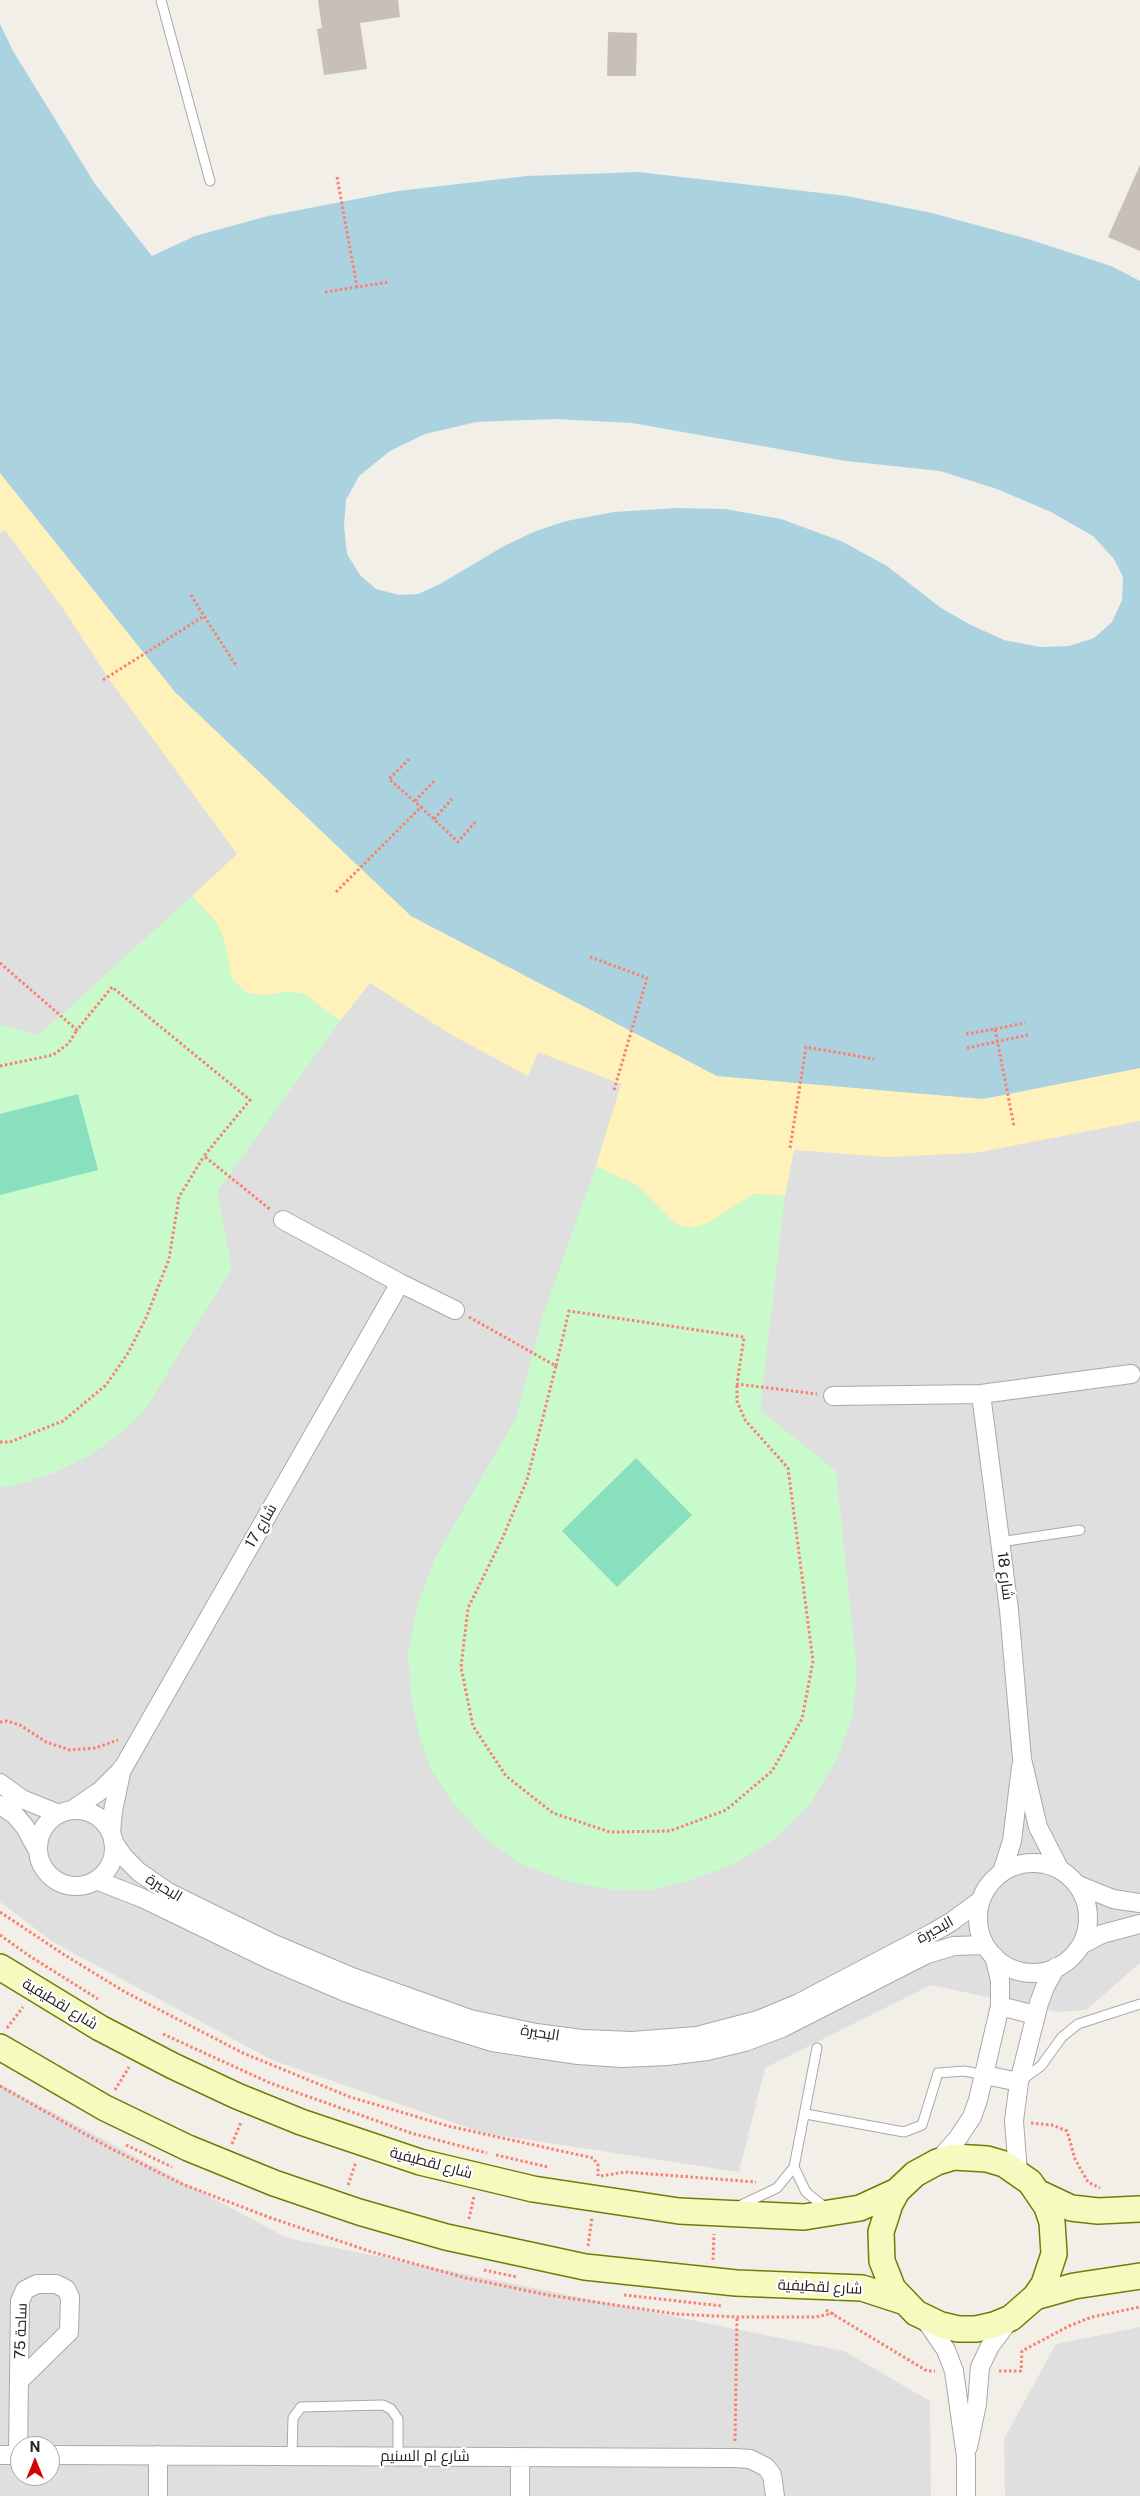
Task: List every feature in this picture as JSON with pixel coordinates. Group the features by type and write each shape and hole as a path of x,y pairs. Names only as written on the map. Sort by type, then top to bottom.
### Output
{"street":[{"path":"283,1220 400,1283 455,1310"},
{"name":"شارع 17","path":"66,1812 100,1791 123,1768 400,1283"},
{"path":"833,1396 981,1394 1131,1374"},
{"name":"شارع 18","path":"981,1394 1009,1610 1022,1759 1038,1827 1060,1870"},
{"name":"شارع 18","path":"1002,1872 1012,1842 1022,1759"},
{"name":"شارع 17","path":"112,1837 113,1811 123,1768"},
{"path":"0,1783 22,1799 66,1812 90,1813 106,1825 112,1837 112,1859 103,1875 96,1880 77,1886 58,1882 44,1869 38,1851 25,1827 15,1815 0,1805"},
{"path":"38,1851 38,1842 45,1825 66,1812"},
{"name":"البحيرة","path":"112,1837 123,1856 139,1872 161,1888 294,1961"},
{"path":"937,2162 958,2138 972,2116 984,2075 1000,2006 1000,1980 990,1951 979,1930 978,1915 981,1900 989,1884 1002,1872 1025,1863 1049,1865 1060,1870 1076,1884 1113,1899 1140,1903"},
{"name":"البحيرة","path":"96,1880 294,1961 352,1977 470,2019 559,2044 697,2036 758,2020 822,1999 927,1954 954,1946 990,1951"},
{"path":"990,1951 1007,1966 1023,1972 1040,1972 1056,1968 1066,1962 1081,1945 1086,1935 1088,1914 1086,1903 1076,1884"},
{"name":"البحيرة","path":"822,1999 951,1922 981,1900"},
{"path":"1081,1945 1102,1934 1140,1924"},
{"name":"شارع لقطيفية","path":"0,1967 36,1990 139,2049 248,2101 420,2162 478,2176 594,2184 679,2212 804,2217 833,2214 860,2208 897,2191"},
{"path":"1018,2173 1014,2121 1019,2082 1045,1987 1056,1968"},
{"path":"1000,2006 1036,2015"},
{"name":"شارع لقطيفية","path":"3,2038 105,2108 225,2163 274,2183 340,2206 464,2241 585,2267 712,2281 862,2288 902,2300"},
{"path":"984,2075 1019,2082"},
{"path":"1011,2318 994,2326 958,2329 941,2326 924,2318 902,2300 886,2275 880,2247 884,2218 897,2191 915,2174 937,2162 971,2156 988,2159 1018,2173 1039,2193 1071,2208 1098,2211 1140,2209"},
{"path":"966,2457 977,2404 980,2367 990,2346 1011,2318 1035,2297 1044,2284 1054,2254 1052,2222 1039,2193"},
{"path":"1035,2297 1074,2286 1140,2276"},
{"name":"ساحة 75","path":"19,2436 20,2301 22,2294 37,2284 56,2284 66,2288 70,2297 71,2323 69,2332 20,2380"},
{"path":"924,2318 952,2363 966,2457 966,2496"},
{"name":"شارع ام السنيم","path":"60,2455 735,2458 750,2459 766,2467 772,2475 775,2496"},
{"path":"158,2455 158,2496"},
{"path":"520,2457 520,2496"}],"lane":[{"path":"161,0 210,181"},
{"path":"1000,1542 1080,1530"},
{"path":"1019,2082 1041,2066 1062,2037 1078,2024 1140,2004"},
{"path":"722,2213 777,2188 794,2167 806,2114 817,2048"},
{"path":"806,2114 904,2132 922,2125 938,2073 964,2070 984,2075"},
{"path":"794,2167 806,2192 833,2214"},
{"path":"292,2455 293,2418 301,2407 383,2405 391,2409 398,2419 398,2456"}],"path":[{"path":"337,177 357,287"},
{"path":"325,292 389,282"},
{"path":"191,595 237,667"},
{"path":"103,680 204,616"},
{"path":"409,759 389,779 458,842 476,821"},
{"path":"415,801 434,781"},
{"path":"434,819 452,800"},
{"path":"336,892 421,807"},
{"path":"590,957 647,978 614,1090"},
{"path":"0,963 77,1030"},
{"path":"0,1066 53,1055 68,1044 112,987 250,1100 204,1156 179,1197 169,1259 156,1294 128,1353 106,1385 62,1421 10,1442 0,1442"},
{"path":"966,1034 1025,1023"},
{"path":"995,1029 1014,1126"},
{"path":"967,1048 1028,1035"},
{"path":"790,1148 806,1047 874,1059"},
{"path":"204,1156 283,1220"},
{"path":"455,1310 556,1366"},
{"path":"569,1311 744,1337 737,1384 737,1401 745,1420 788,1468 813,1661 802,1719 772,1771 726,1810 670,1831 610,1832 553,1813 506,1776 474,1726 460,1668 468,1608 520,1498 556,1366 569,1311"},
{"path":"737,1384 833,1396"},
{"path":"0,1722 7,1721 20,1725 46,1742 70,1750 95,1748 116,1741 121,1737"},
{"path":"0,1912 62,1954 125,1992 243,2053 350,2097 448,2126 593,2158 598,2165 594,2184 585,2267"},
{"path":"0,1935 28,1955 100,2000"},
{"path":"3,2038 36,1990"},
{"path":"158,2031 270,2083 411,2133 553,2168"},
{"path":"105,2108 139,2049"},
{"path":"225,2163 248,2101"},
{"path":"1014,2121 1052,2125 1067,2131 1075,2159 1088,2182 1107,2191"},
{"path":"340,2206 363,2143"},
{"path":"594,2184 625,2172 761,2183 777,2188"},
{"path":"464,2241 478,2176"},
{"path":"712,2281 722,2213"},
{"path":"1117,2311 1140,2307"},
{"path":"735,2458 737,2317"}],"shaded area":[{"path":"0,473 175,692 983,1099 1140,1068 1140,1963 1086,2010 1058,2012 931,1985 765,2068 739,2172 483,2133 272,2060 53,1942 0,1902"},
{"path":"0,2084 287,2238 844,2351 930,2401 931,2496 0,2496"},
{"path":"1140,2327 1140,2496 1005,2496 1004,2439 1056,2344"}],"sand":[{"path":"0,473 175,692 411,916 717,1076 983,1099 1140,1068 1140,1121 975,1153 887,1157 794,1150 785,1196 754,1194 708,1223 691,1228 675,1224 638,1186 596,1166 621,1084 538,1052 528,1076 450,1034 370,983 340,1021 304,994 288,991 264,996 247,993 232,979 217,923 192,896 237,854 109,679 62,607 5,530 0,534"}],"green space":[{"path":"192,896 216,923 224,938 232,979 247,993 264,996 288,991 304,994 340,1021 217,1192 232,1268 144,1411 124,1431 89,1456 53,1473 13,1486 0,1487 0,1025 39,1035"},
{"path":"78,1094 98,1170 0,1195 0,1114"},
{"path":"596,1166 638,1186 675,1224 691,1228 708,1223 754,1194 785,1196 760,1410 836,1471 857,1672 853,1715 836,1761 810,1804 775,1839 734,1864 691,1880 650,1890 606,1889 566,1881 519,1863 484,1837 453,1803 431,1769 419,1735 411,1695 408,1652 418,1603 435,1558 516,1418 543,1315"},
{"path":"636,1458 692,1515 617,1587 562,1531"}],"water":[{"path":"0,24 13,51 95,184 152,256 195,236 268,216 398,191 527,176 638,172 847,196 932,213 1028,239 1111,266 1140,281 1140,1068 983,1099 717,1076 411,916 175,692 0,473","holes":["554,419 632,423 846,461 940,471 997,489 1051,512 1093,536 1114,559 1123,577 1122,600 1112,622 1094,638 1069,646 1040,647 1004,640 971,625 941,608 887,566 841,541 781,519 725,509 676,508 614,512 566,521 536,531 504,546 440,584 418,594 399,595 376,589 360,575 347,554 344,526 346,500 359,476 390,451 425,434 476,422"]}],"building":[{"path":"318,0 398,0 400,17 360,23 367,69 324,75 317,29 322,28"},
{"path":"608,32 637,33 636,76 607,76"},
{"path":"1140,165 1140,251 1108,237"}]}
